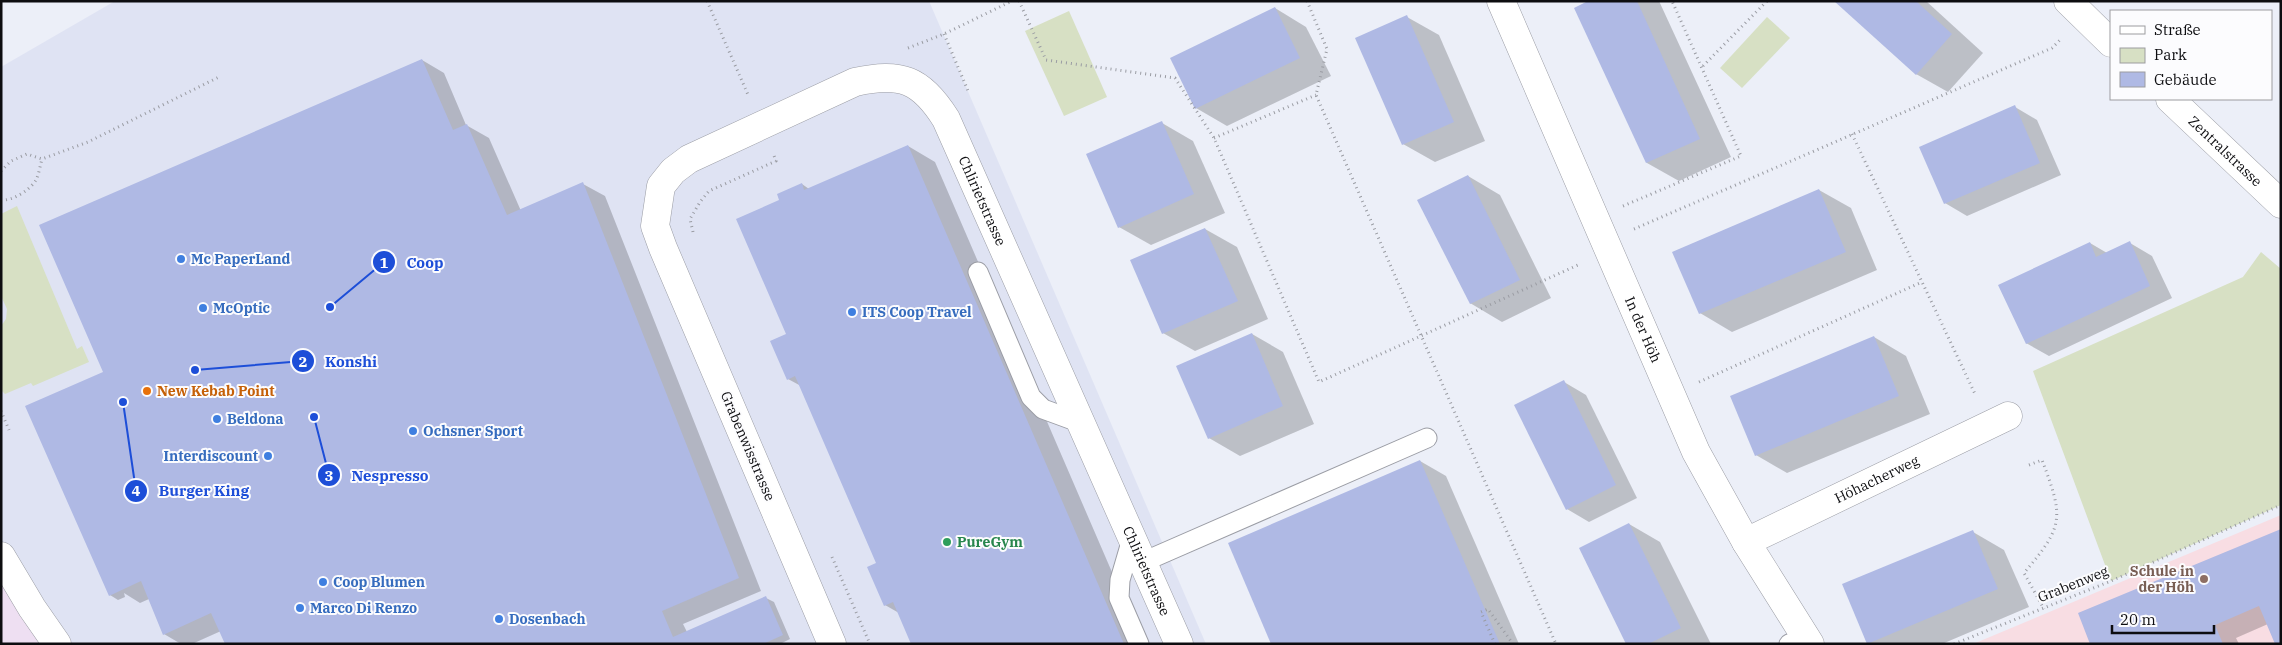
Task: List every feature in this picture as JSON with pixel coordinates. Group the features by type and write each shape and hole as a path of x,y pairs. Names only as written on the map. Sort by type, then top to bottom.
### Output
{"street":[{"name":"In der Höh","path":"1501,1 1696,452 1802,641"},
{"path":"2076,9 2110,42"},
{"name":"Chlirietstrasse","path":"663,248 655,226 661,186 673,171 690,159 855,82 876,77 903,79 917,85 933,99 946,119 1179,644"},
{"name":"Zentralstrasse","path":"2171,100 2281,204"},
{"name":"Grabenwisstrasse","path":"663,248 832,644"},
{"name":"Höhacherweg","path":"1746,542 1998,420"},
{"path":"1,556 32,608 57,644"}],"lane":[{"path":"978,272 1032,396 1043,409 1081,423"},
{"path":"1139,644 1120,598 1120,580 1137,550 1427,438"}],"path":[{"path":"708,1 751,102"},
{"path":"905,49 944,34 1012,1"},
{"path":"1019,1 1046,60 1175,78 1214,138 1319,382 1578,265"},
{"path":"1306,1 1327,49 1316,95 1556,644"},
{"path":"1599,230 1741,156 1703,66 1672,1"},
{"path":"1703,66 1767,1"},
{"path":"1599,230 1852,134 2052,48 2076,9"},
{"path":"1,171 11,162 27,154 42,160 88,142 221,76"},
{"path":"1214,138 1316,95"},
{"path":"1852,134 1922,282 1998,420"},
{"path":"694,235 690,219 709,191 776,161 771,148"},
{"path":"1,200 16,197 32,185 42,160"},
{"path":"1671,395 1922,282"},
{"path":"1,411 10,430"},
{"path":"2029,465 2042,460 2057,498 2057,525 2050,542 2024,574 2044,609"},
{"name":"Grabenweg","path":"1954,644 2111,581 2281,505"},
{"path":"830,552 870,644"},
{"path":"1495,644 1481,612 1488,609 1513,644"}],"shaded area":[{"path":"115,1 929,1 1206,644 57,644 1,556 1,67"},
{"name":"Schule in der Höh","path":"2281,515 2281,644 1973,644"},
{"path":"1,556 57,644 1,644"}],"green space":[{"path":"1069,11 1107,97 1064,116 1025,31"},
{"path":"1767,17 1790,38 1742,88 1720,68"},
{"path":"17,206 77,349 82,346 89,362 33,386 31,383 5,394 1,390 1,326 6,319 7,309 1,296 1,214"},
{"path":"2261,252 2281,269 2281,505 2111,581 2033,371 2243,277"}],"building":[{"path":"1588,1 1637,1 1700,139 1646,163 1574,8"},
{"path":"1834,1 1916,1 1952,34 1916,75"},
{"path":"1275,7 1300,58 1195,109 1170,58"},
{"path":"1407,15 1454,122 1402,145 1355,38"},
{"path":"422,59 453,130 467,124 507,215 583,182 739,578 662,611 673,637 766,596 783,635 763,644 225,644 211,613 163,635 141,581 109,596 25,406 103,372 39,225"},
{"path":"2015,105 2040,163 1944,204 1919,147"},
{"path":"1162,121 1194,194 1118,228 1086,154"},
{"path":"908,145 1124,644 911,644 893,602 884,606 867,567 876,563 795,376 787,380 770,341 786,334 736,219 779,200 777,194 802,183 804,190"},
{"path":"1468,175 1520,280 1470,304 1417,200"},
{"path":"1819,189 1846,252 1699,314 1672,252"},
{"path":"1205,228 1238,301 1162,334 1130,260"},
{"path":"2130,241 2150,286 2026,344 1998,285 2090,242 2096,257"},
{"path":"1252,333 1283,406 1208,439 1176,366"},
{"path":"1874,336 1899,396 1755,456 1730,396"},
{"path":"1564,380 1616,485 1566,510 1514,405"},
{"path":"1420,460 1500,644 1271,644 1228,543"},
{"path":"1629,523 1681,628 1648,644 1626,644 1579,548"},
{"name":"Schule in der Höh","path":"2281,529 2281,644 2275,644 2259,606 2215,625 2223,644 2090,644 2078,613"},
{"path":"1973,530 1998,589 1867,644 1842,584"}],"place":[{"name":"Mc PaperLand","path":"181,259"},
{"name":"Coop","path":"330,307"},
{"name":"McOptic","path":"203,308"},
{"name":"ITS Coop Travel","path":"852,312"},
{"name":"Konshi","path":"195,370"},
{"name":"New Kebab Point","path":"147,391"},
{"name":"Burger King","path":"123,402"},
{"name":"Nespresso","path":"314,417"},
{"name":"Beldona","path":"217,419"},
{"name":"Ochsner Sport","path":"413,431"},
{"name":"Interdiscount","path":"268,456"},
{"name":"PureGym","path":"947,542"},
{"name":"Schule in der Höh","path":"2204,579"},
{"name":"Coop Blumen","path":"323,582"},
{"name":"Marco Di Renzo","path":"300,608"},
{"name":"Dosenbach","path":"499,619"}]}
